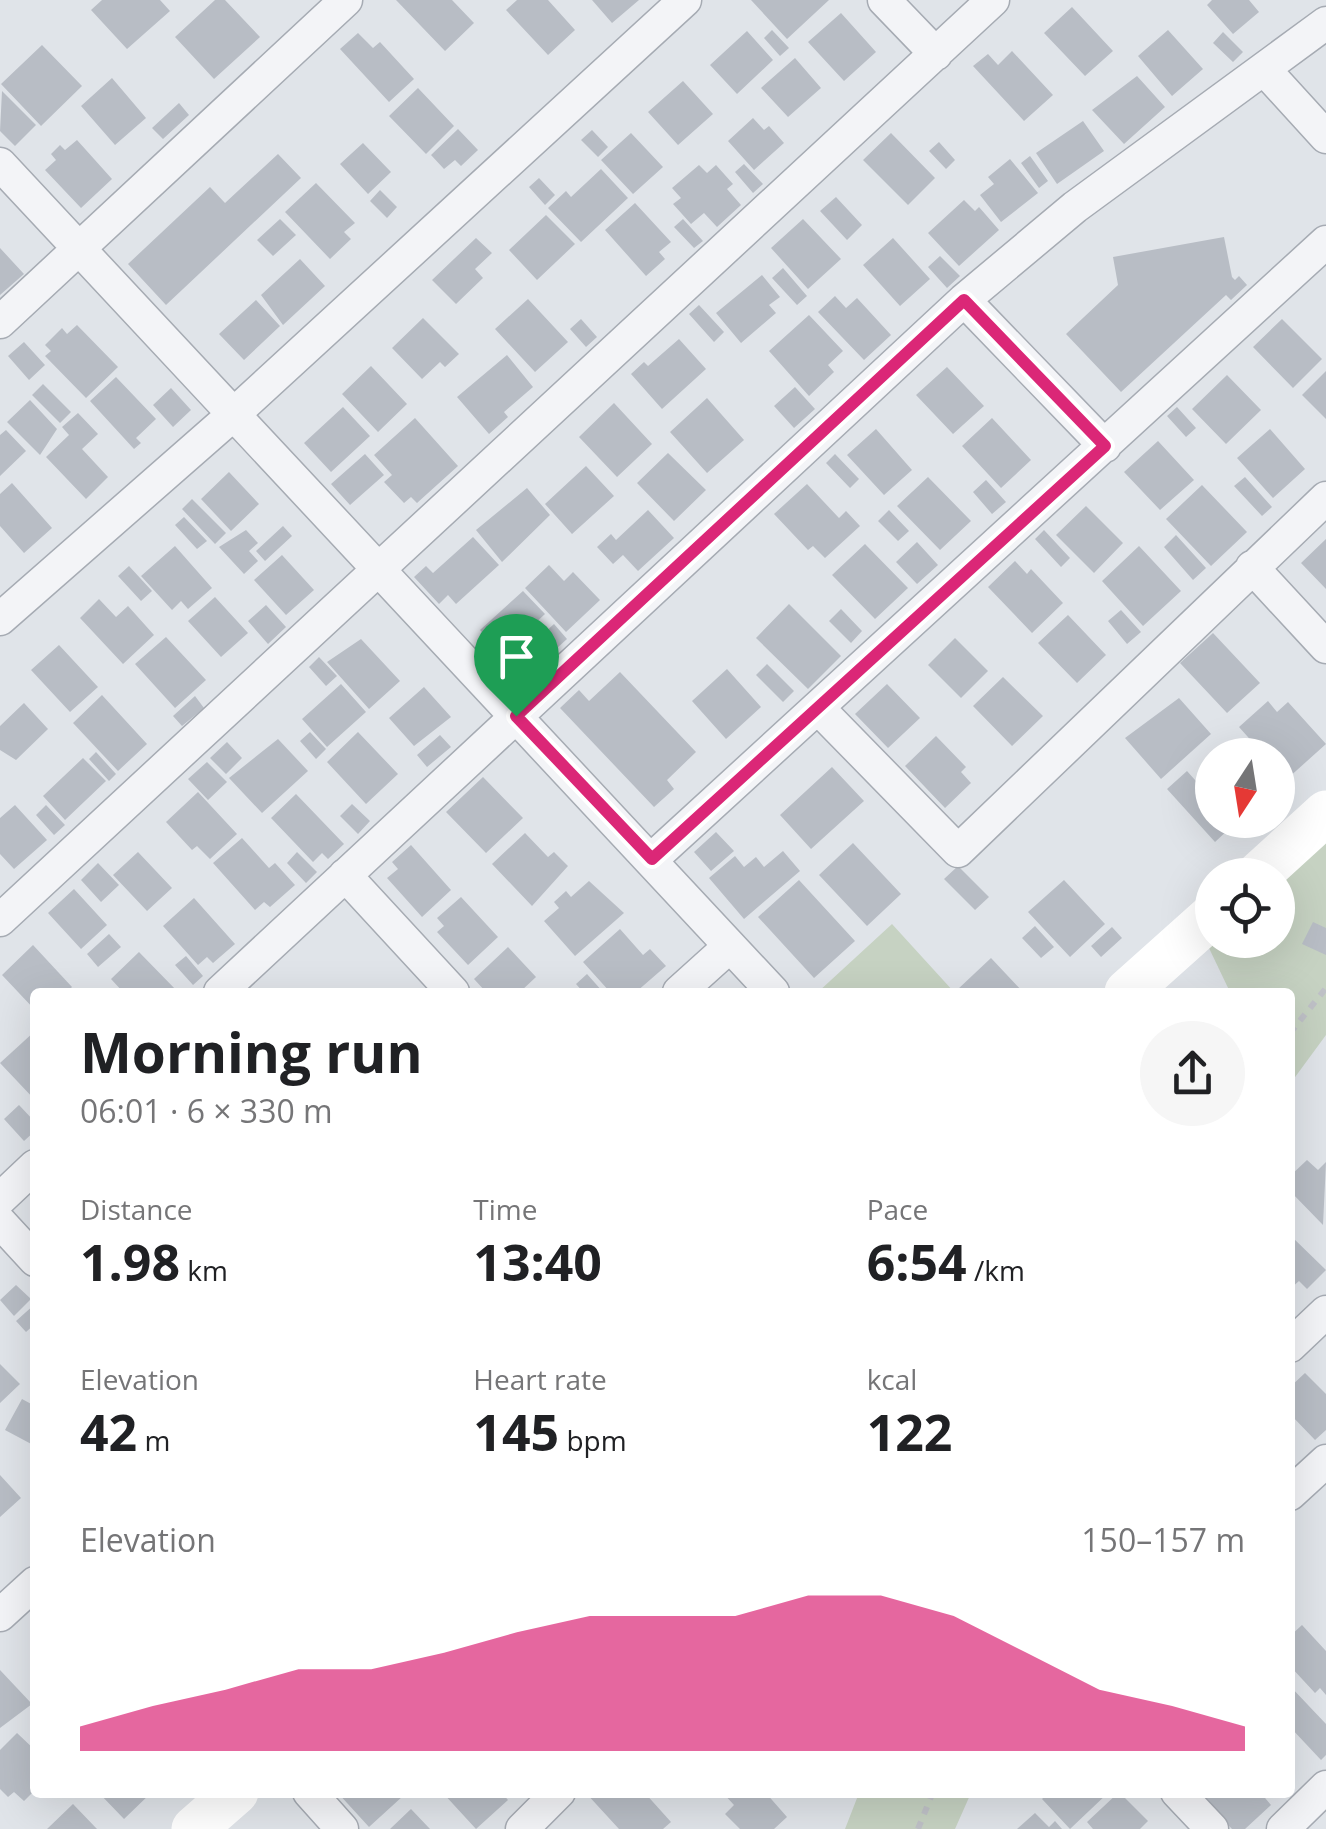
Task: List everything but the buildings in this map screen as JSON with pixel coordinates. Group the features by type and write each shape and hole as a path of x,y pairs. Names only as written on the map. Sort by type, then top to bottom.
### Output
{"street":[{"path":"0,322 346,0"},
{"path":"0,619 235,413 685,0"},
{"path":"884,0 936,54"},
{"path":"0,920 993,0"},
{"path":"224,988 964,300 1075,207 1326,23"},
{"path":"1264,69 1326,137"},
{"path":"0,164 769,988"},
{"path":"652,859 820,710 1326,242"},
{"path":"964,300 1105,446"},
{"path":"820,710 958,851 1326,498"},
{"path":"1252,567 1326,648"},
{"path":"1277,858 1326,814"},
{"path":"346,875 449,988"},
{"path":"1131,988 1195,931"},
{"path":"684,988 730,946"},
{"path":"0,1199 30,1171"},
{"path":"0,1222 30,1255"},
{"path":"1295,1341 1326,1312"},
{"path":"1295,1489 1326,1460"},
{"path":"0,1615 30,1588"},
{"path":"1283,1829 1326,1787"},
{"path":"194,1829 229,1798"},
{"path":"315,1798 342,1829"},
{"path":"522,1829 553,1798"},
{"path":"1183,1798 1212,1829"}],"path":[{"path":"1295,1027 1326,988"},
{"path":"918,1829 931,1798"}],"green space":[{"path":"1326,836 1326,1035 1295,1077 1295,988 1228,988 1214,958 1295,958 1295,865"},
{"path":"892,924 950,988 822,988"},
{"path":"857,1798 969,1798 955,1829 845,1829"}],"route":[{"path":"964,300 1105,446 820,710 652,859 516,716 964,300"}]}
